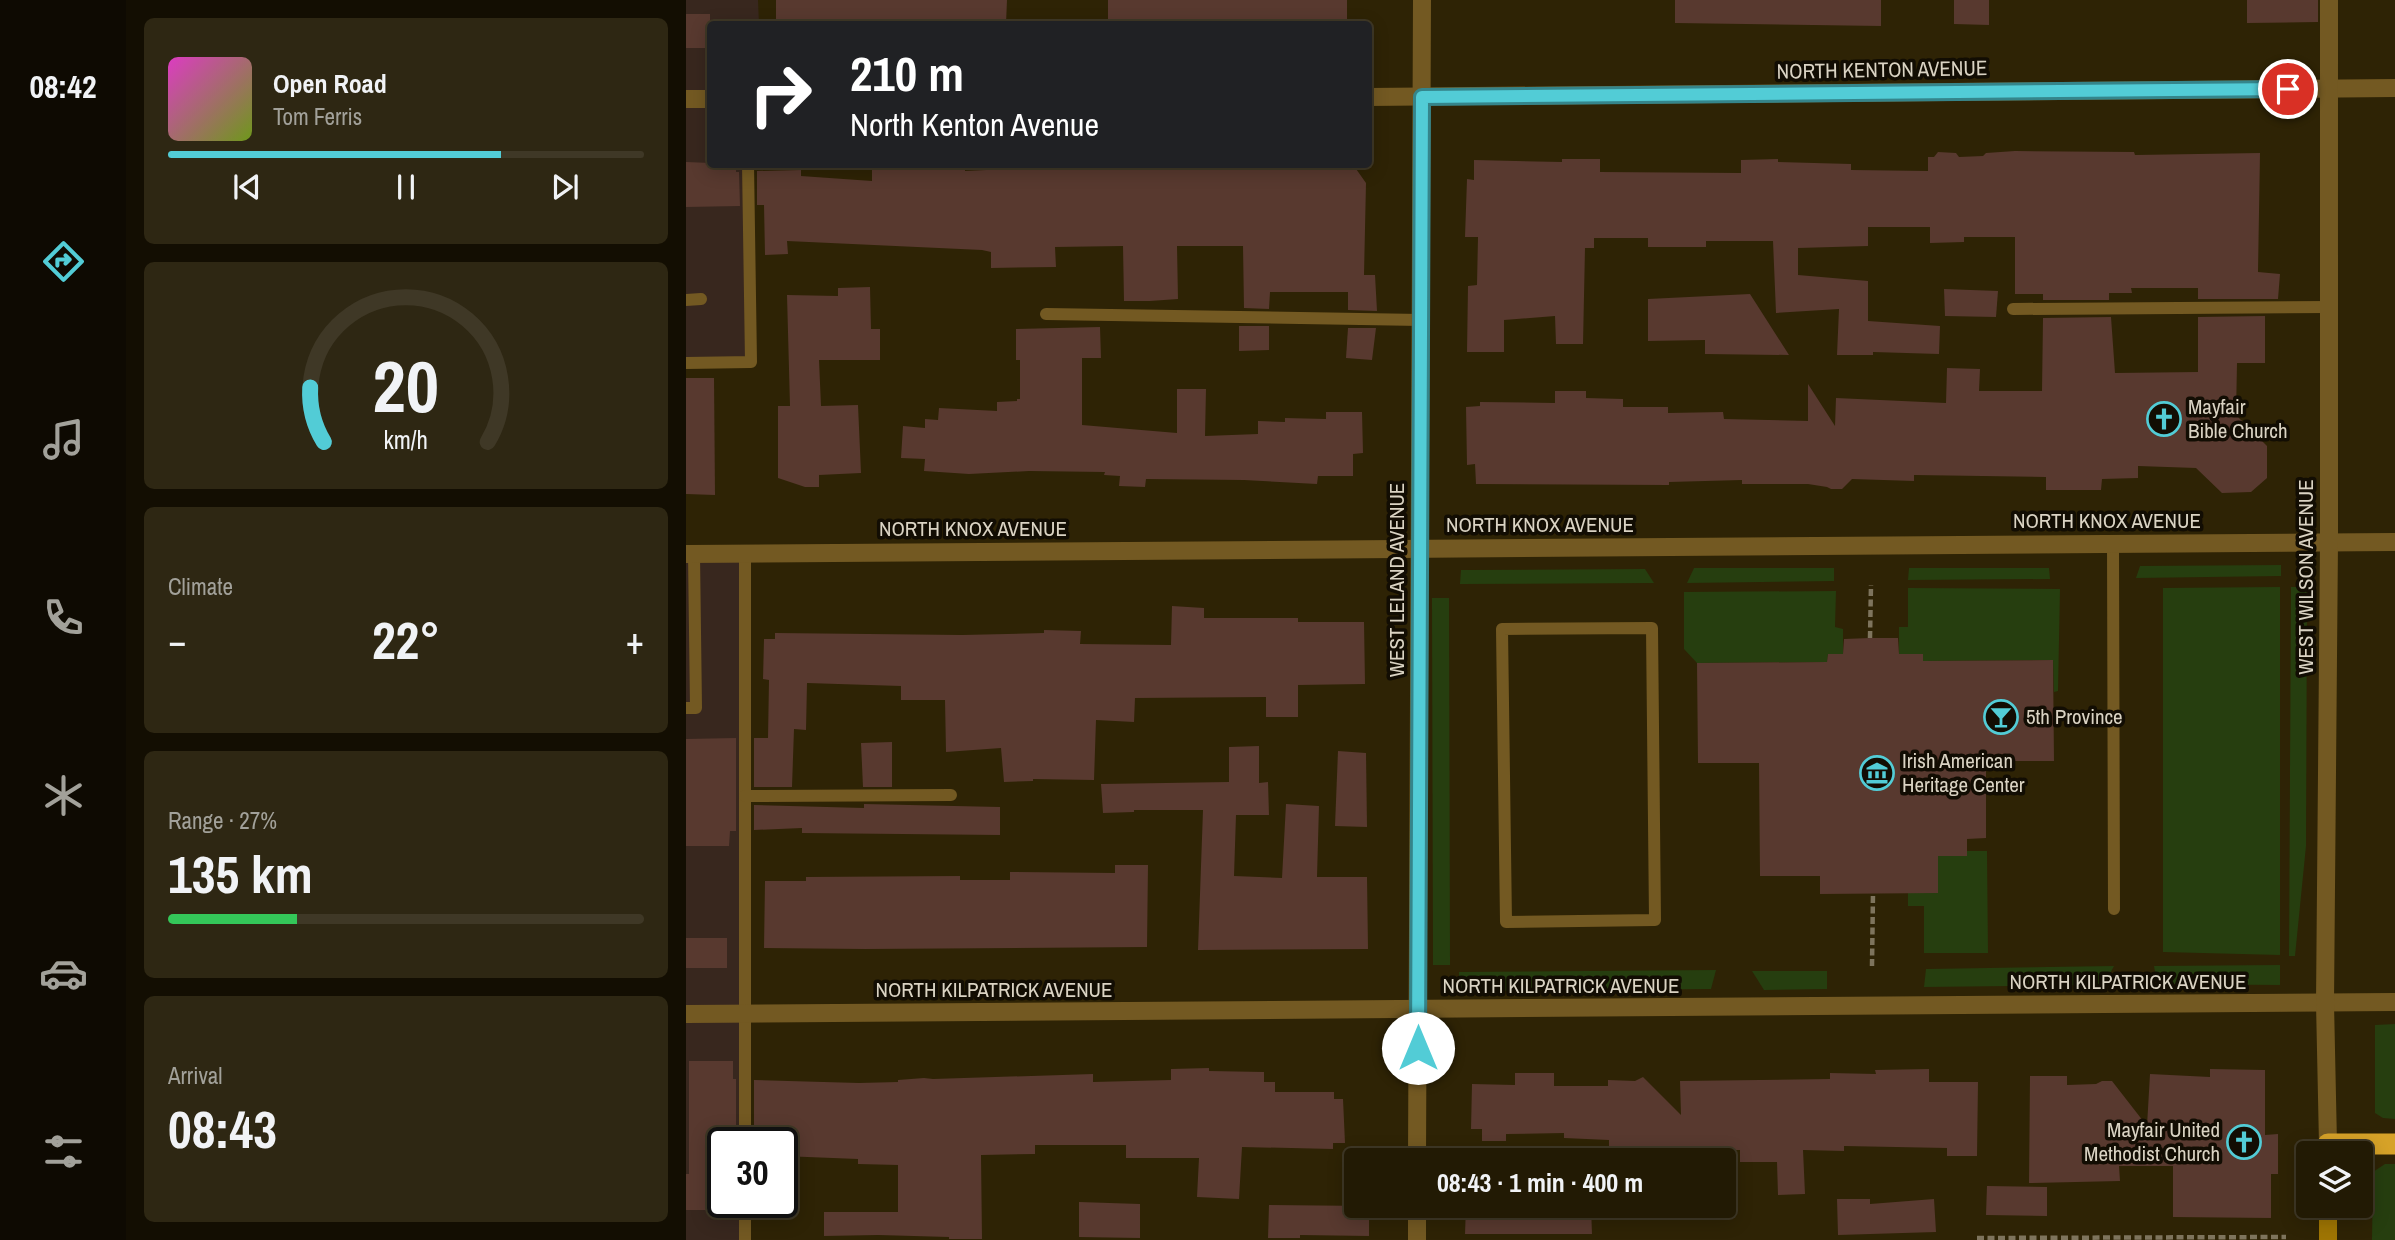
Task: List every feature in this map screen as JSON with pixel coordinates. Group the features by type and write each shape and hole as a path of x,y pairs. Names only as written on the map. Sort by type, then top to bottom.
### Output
{"highway":[{"path":"2373,1146 2395,1144"}],"street":[{"name":"WEST LELAND AVENUE","path":"1417,1148 1422,0"},
{"name":"WEST WILSON AVENUE","path":"2328,1141 2325,1003 2329,542 2329,0"},
{"name":"NORTH KENTON AVENUE","path":"1372,97 2395,88"},
{"path":"686,99 707,99"},
{"name":"NORTH KNOX AVENUE","path":"690,554 2395,542"},
{"name":"NORTH KILPATRICK AVENUE","path":"686,1014 2395,1002"},
{"path":"1417,1218 1417,1240"},
{"path":"2328,1218 2328,1240"}],"lane":[{"path":"686,363 751,362 748,168"},
{"path":"686,300 701,299"},
{"path":"2013,309 2329,307"},
{"path":"1046,314 1421,320"},
{"path":"2113,544 2114,909"},
{"path":"686,708 696,708 690,554"},
{"path":"745,554 745,1127"},
{"path":"1652,628 1655,920 1506,922 1502,629 1652,628"},
{"path":"745,796 951,795"},
{"path":"745,1218 745,1240"}],"path":[{"path":"1870,638 1871,585"},
{"path":"1872,965 1873,893"},
{"path":"1978,1237 2286,1237"}],"shaded area":[{"path":"686,0 758,0 759,21 707,21 707,168 751,168 753,367 686,367"},
{"path":"740,557 742,1127 707,1127 707,1218 742,1218 742,1240 686,1240 686,558"}],"green space":[{"path":"2281,565 2281,576 2136,578 2140,566"},
{"path":"1694,568 1834,568 1834,581 1687,583"},
{"path":"1909,568 2049,568 2050,579 1908,580"},
{"path":"1645,569 1654,583 1460,584 1461,570"},
{"path":"2280,587 2280,955 2163,952 2163,588"},
{"path":"2291,587 2307,587 2306,846 2295,956 2289,956"},
{"path":"1908,588 2060,589 2058,691 2054,692 2053,660 1923,661 1923,654 1899,654 1899,627 1908,627"},
{"path":"1836,591 1835,627 1843,629 1843,654 1828,654 1827,662 1697,663 1684,649 1684,592"},
{"path":"1432,598 1449,598 1450,965 1433,965"},
{"path":"1967,851 1987,851 1988,953 1924,953 1924,906 1908,906 1908,893 1938,892 1938,856 1967,856"},
{"path":"2280,965 2280,985 2157,984 2154,966"},
{"path":"2114,966 2104,985 1924,987 1926,969"},
{"path":"1716,970 1711,989 1459,991 1459,972"},
{"path":"1752,971 1827,971 1827,989 1764,990"},
{"path":"2395,1024 2395,1119 2383,1118 2375,1113 2375,1025"},
{"path":"2385,1164 2395,1164 2395,1240 2372,1240 2373,1172"}],"building":[{"path":"776,0 1007,0 1006,21 776,21"},
{"path":"1108,0 1347,0 1347,21 1108,21"},
{"path":"1675,0 1881,0 1881,26 1675,23"},
{"path":"1954,0 1989,0 1989,25 1954,24"},
{"path":"2247,0 2318,0 2318,22 2247,23"},
{"path":"686,14 710,14 710,21 707,21 707,48 686,48"},
{"path":"2015,151 2134,152 2135,155 2260,153 2258,272 2280,274 2278,299 2198,299 2198,288 2131,288 2132,293 2109,293 2109,300 2043,300 2043,294 2015,294 2015,237 1964,237 1964,242 1930,243 1930,227 1868,227 1868,246 1798,248 1798,275 1868,281 1868,321 1940,326 1939,354 1873,352 1873,355 1837,355 1839,309 1776,313 1773,241 1706,241 1706,247 1648,247 1648,238 1594,238 1594,248 1585,248 1583,344 1556,344 1555,316 1504,320 1504,352 1467,352 1468,286 1477,285 1478,237 1465,237 1467,179 1474,180 1474,160 1562,162 1562,159 1600,159 1600,172 1741,173 1741,160 1778,159 1778,162 1851,164 1851,170 1928,171 1928,157 1934,157 1938,152 1956,153 1959,157"},
{"path":"686,162 707,163 707,168 736,168 736,172 739,172 740,206 686,207"},
{"path":"1026,168 1355,168 1366,183 1364,275 1375,275 1377,311 1348,310 1348,292 1270,292 1269,309 1244,308 1243,246 1177,246 1178,299 1150,301 1124,301 1123,246 1055,247 1056,267 991,268 991,252 982,250 787,241 788,254 765,255 764,205 757,205 757,171 801,170 801,176 872,181 872,169 965,171"},
{"path":"870,287 871,329 880,329 880,360 819,360 821,406 858,405 861,473 819,475 819,487 805,487 778,478 778,406 790,406 787,295 838,296 838,288"},
{"path":"1944,289 1998,291 1996,317 1945,316"},
{"path":"1750,294 1789,355 1705,354 1705,340 1648,341 1648,299"},
{"path":"2265,316 2265,363 2237,363 2236,415 2267,446 2267,478 2251,492 2222,493 2196,468 2138,466 2138,478 2102,479 2101,490 2046,490 2046,477 1914,475 1914,481 1852,479 1842,489 1808,484 1742,484 1742,480 1669,482 1669,485 1476,484 1475,464 1467,465 1466,407 1480,406 1480,402 1555,403 1555,391 1586,391 1586,398 1623,399 1623,407 1668,407 1668,413 1723,412 1724,419 1808,421 1808,384 1835,426 1836,398 1946,403 1947,368 1980,369 1979,391 2042,391 2043,318 2111,317 2115,373 2198,372 2198,317"},
{"path":"1239,326 1269,326 1269,350 1239,351"},
{"path":"1100,327 1101,358 1082,358 1082,425 1177,433 1177,389 1206,389 1205,436 1258,434 1258,421 1285,422 1285,418 1326,419 1326,412 1362,412 1363,453 1353,454 1353,476 1318,476 1317,484 1146,479 1145,487 1119,486 1120,476 1104,475 1105,472 1029,471 969,474 924,471 925,459 901,458 903,426 925,428 925,419 938,420 939,408 997,411 997,402 1020,399 1020,360 1016,360 1016,329"},
{"path":"1348,328 1376,328 1372,360 1346,358"},
{"path":"686,378 714,378 715,495 686,494"},
{"path":"1172,606 1204,608 1204,618 1298,618 1298,622 1364,622 1365,684 1298,685 1298,717 1266,717 1266,697 1135,698 1134,722 1096,720 1094,780 1033,779 1004,782 1001,748 946,752 945,700 901,700 901,686 807,683 806,730 794,729 792,787 754,787 754,738 768,738 769,680 763,679 764,639 775,639 775,633 962,635 1044,633 1044,630 1081,631 1080,644 1171,645"},
{"name":"Irish American Heritage Center","path":"1898,638 1899,654 1923,654 1923,661 2053,660 2054,761 1986,761 1986,838 1967,839 1967,856 1938,856 1938,893 1820,894 1820,876 1760,876 1759,763 1698,763 1697,663 1827,662 1828,654 1843,654 1844,639"},
{"path":"736,738 736,831 730,831 729,846 686,846 686,739"},
{"path":"892,742 892,787 863,787 861,743"},
{"path":"1259,746 1259,783 1268,782 1269,815 1236,815 1234,876 1282,878 1286,804 1319,806 1317,877 1367,877 1368,949 1198,950 1203,810 1103,813 1101,784 1229,782 1229,747"},
{"path":"1338,751 1366,753 1367,827 1335,826"},
{"path":"864,804 1000,807 1000,835 802,833 802,828 754,830 754,805 864,808"},
{"path":"1115,865 1148,865 1147,947 764,948 765,881 806,881 806,877 960,876 960,880 1010,880 1010,872 1115,873"},
{"path":"686,938 727,938 727,968 686,968"},
{"path":"689,1061 733,1061 733,1079 736,1079 736,1127 707,1127 707,1210 686,1210 686,1174 689,1174"},
{"path":"1209,1068 1209,1071 1264,1072 1264,1082 1275,1082 1275,1092 1334,1092 1334,1099 1343,1099 1345,1143 1333,1143 1333,1149 1242,1147 1239,1199 1197,1197 1199,1158 1126,1158 1126,1145 1035,1145 1035,1154 981,1155 982,1239 824,1236 824,1212 898,1212 898,1165 858,1164 858,1159 798,1157 798,1127 754,1127 754,1080 859,1083 924,1078 1093,1074 1093,1082 1171,1080 1171,1069"},
{"path":"1929,1069 1929,1082 1978,1082 1977,1156 1947,1156 1947,1148 1844,1146 1844,1151 1803,1150 1805,1194 1778,1195 1777,1162 1740,1162 1740,1150 1736,1148 1609,1148 1609,1140 1564,1138 1564,1133 1506,1134 1506,1141 1482,1141 1482,1129 1471,1129 1472,1084 1515,1085 1515,1073 1554,1073 1554,1086 1608,1086 1608,1080 1635,1081 1643,1077 1681,1115 1680,1081 1830,1079 1830,1073 1876,1074 1875,1070"},
{"path":"2210,1069 2265,1070 2265,1135 2278,1134 2278,1174 2271,1174 2271,1218 2173,1217 2173,1166 2119,1166 2120,1181 2029,1183 2030,1076 2067,1076 2067,1085 2112,1081 2147,1126 2150,1074 2210,1077"},
{"path":"1987,1186 2047,1187 2047,1216 1986,1215"},
{"path":"1837,1199 1870,1199 1870,1204 1934,1199 1936,1232 1838,1235"},
{"path":"1079,1202 1140,1204 1140,1238 1079,1237"},
{"path":"1269,1205 1344,1206 1344,1218 1369,1218 1369,1236 1300,1235 1300,1238 1268,1238"},
{"path":"1466,1218 1591,1218 1592,1234 1465,1234"}],"place":[{"name":"Mayfair Bible Church","path":"2164,419"},
{"name":"5th Province","path":"2001,717"},
{"name":"Irish American Heritage Center","path":"1877,773"},
{"name":"Mayfair United Methodist Church","path":"2244,1142"}],"route":[{"path":"1418,1048 1422,97 2288,89"}]}
